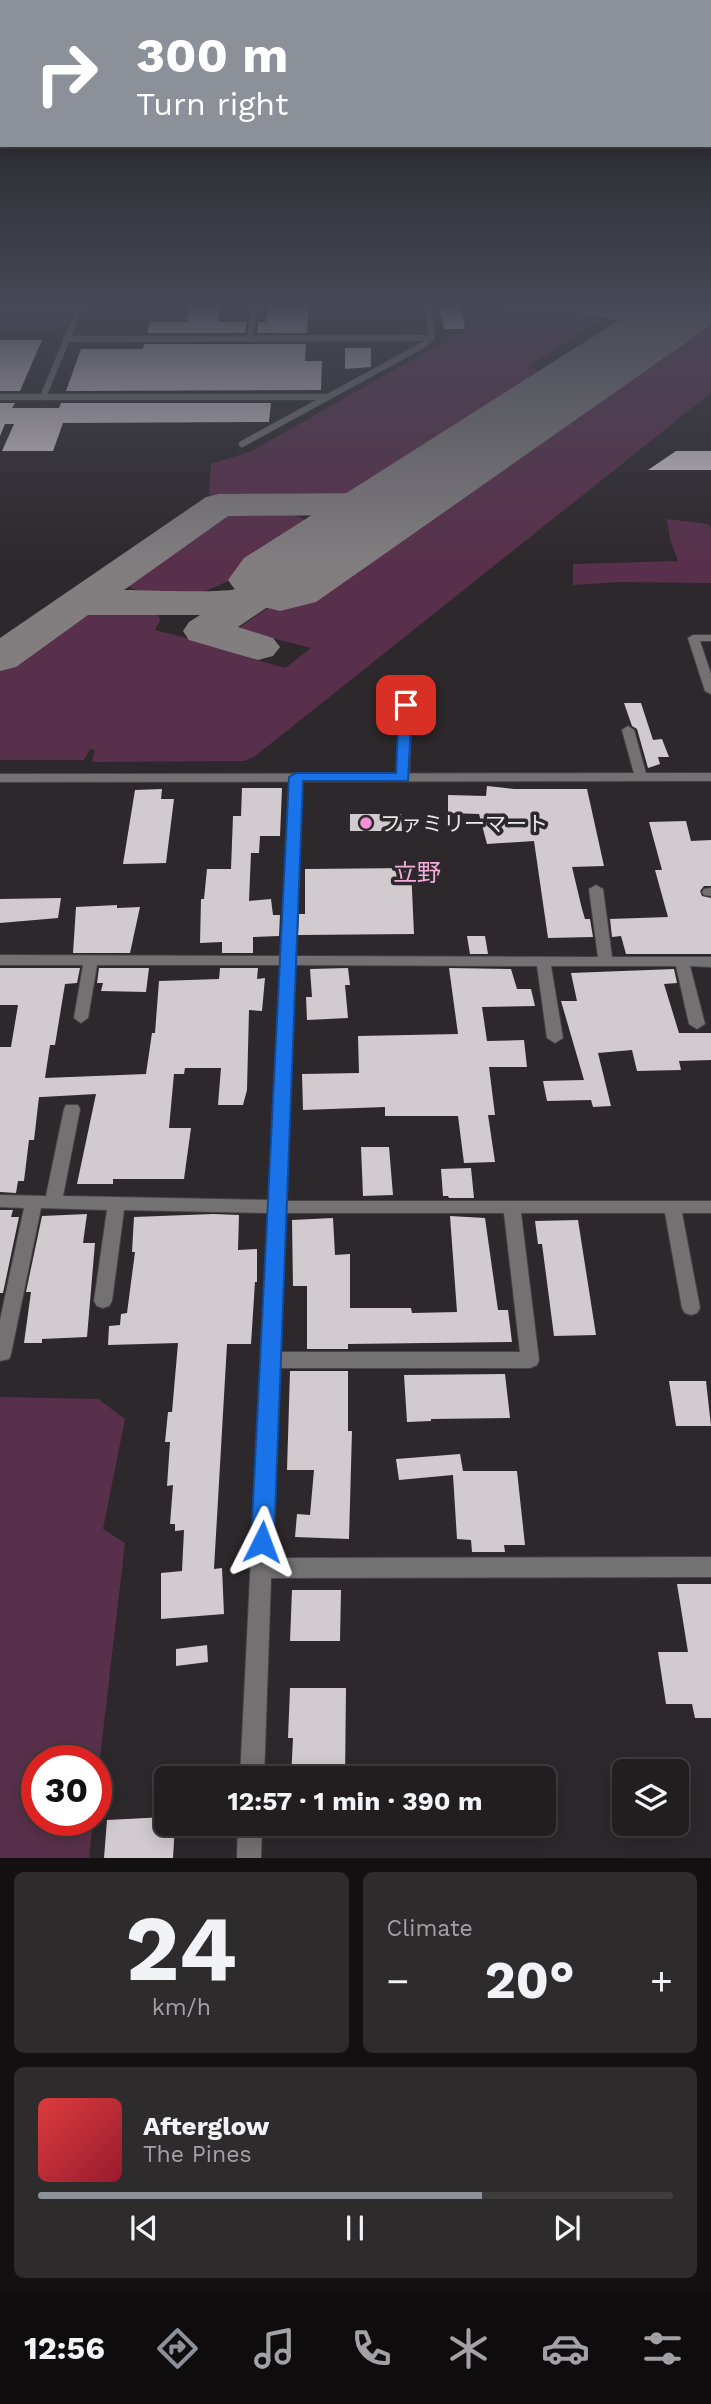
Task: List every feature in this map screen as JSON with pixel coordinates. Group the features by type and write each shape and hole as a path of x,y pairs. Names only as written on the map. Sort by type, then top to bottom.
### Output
{"street":[{"path":"711,638 693,638 711,691"},
{"path":"403,778 406,705"},
{"path":"628,730 642,777"},
{"path":"253,1766 296,777"},
{"path":"0,778 711,777"},
{"path":"596,889 606,962"},
{"path":"81,1018 91,959"},
{"path":"0,960 711,962"},
{"path":"543,961 555,1038"},
{"path":"682,962 697,1024"},
{"path":"2,1354 43,1202 72,1109"},
{"path":"0,1201 279,1207 711,1207"},
{"path":"103,1301 116,1203"},
{"path":"271,1360 530,1360 512,1207"},
{"path":"672,1207 691,1308"},
{"path":"261,1568 711,1567"},
{"path":"249,1858 250,1836"}],"lane":[{"path":"43,397 45,392"},
{"path":"242,444 338,392"},
{"path":"0,397 328,397"}],"shaded area":[{"path":"356,392 520,392 368,491 335,497 289,499 243,499 209,495 211,464 252,451"},
{"path":"585,392 711,392 254,757 244,761 92,762 95,750 90,749 84,760 0,760 0,667 53,630 87,615 106,610 128,609 158,614 160,620 155,630 249,654 246,657 285,668 311,648 237,629"},
{"path":"277,511 303,518 306,528 272,555 224,583 211,589 189,593 140,591 126,584 128,577 211,519 238,512"},
{"path":"667,519 708,524 711,528 711,583 618,582 573,585 573,564 678,561 670,539"},
{"path":"0,1397 98,1399 125,1419 103,1529 125,1543 101,1745 21,1745 21,1836 91,1836 89,1858 0,1858"}],"building":[{"path":"0,403 15,403 12,408 59,408 61,403 271,403 269,422 63,423 53,451 2,451 14,424 5,424 0,436"},
{"path":"676,451 711,451 711,470 648,470"},
{"path":"624,703 641,703 653,740 662,739 669,757 658,757 660,764 648,768 637,729 632,726"},
{"path":"487,786 514,789 587,789 604,866 572,867 585,919 590,919 593,937 548,938 534,841 487,844 479,814 448,813 448,795 486,796"},
{"path":"242,788 282,788 280,836 260,836 259,853 251,853 249,901 271,899 273,915 280,915 279,936 253,937 253,953 222,953 222,942 200,943 201,899 204,899 207,869 231,869 233,816 241,816"},
{"path":"162,789 161,799 174,799 166,863 123,864 135,790"},
{"path":"350,814 401,814 402,831 350,831"},
{"path":"686,821 691,841 711,840 711,886 704,886 700,891 702,896 711,898 711,954 626,954 621,936 612,937 610,919 668,917 655,870 662,870 649,822"},
{"path":"411,868 414,934 298,935 299,914 305,914 305,869"},
{"path":"61,898 58,918 0,923 0,899"},
{"path":"117,905 117,908 140,907 130,953 73,953 76,907"},
{"path":"467,936 485,936 488,954 470,954"},
{"path":"0,968 80,968 77,983 65,984 55,1045 50,1045 45,1078 146,1074 152,1033 155,1033 159,981 219,979 220,968 258,968 257,979 265,978 262,1011 249,1010 247,1090 243,1105 218,1105 221,1068 185,1068 184,1074 174,1074 169,1128 191,1128 184,1179 113,1179 113,1184 77,1184 96,1094 39,1097 34,1140 29,1140 24,1181 18,1181 16,1193 0,1192 0,1047 11,1047 18,1005 0,1005"},
{"path":"99,968 149,968 146,992 101,991 103,983 97,983"},
{"path":"348,968 350,985 345,985 348,1018 307,1020 306,997 312,997 310,969"},
{"path":"449,968 511,969 517,989 531,989 535,1006 482,1007 487,1041 524,1040 527,1067 489,1067 495,1115 488,1115 495,1162 464,1163 458,1116 385,1116 385,1107 303,1110 302,1074 359,1073 358,1036 458,1034"},
{"path":"674,969 677,983 664,984 679,1033 711,1033 711,1060 679,1061 681,1070 637,1071 632,1050 598,1053 611,1106 593,1107 591,1100 547,1101 543,1081 584,1080 561,1001 577,1001 571,973"},
{"path":"361,1147 389,1147 393,1195 363,1196"},
{"path":"471,1168 474,1198 443,1196 441,1169"},
{"path":"0,1210 13,1210 11,1217 19,1217 3,1293 0,1293"},
{"path":"87,1214 83,1243 95,1243 87,1337 42,1339 42,1343 24,1343 31,1292 26,1292 42,1216"},
{"path":"239,1215 238,1250 257,1249 251,1344 227,1344 214,1569 222,1568 224,1614 161,1619 161,1573 182,1571 184,1530 175,1531 175,1524 170,1524 173,1485 167,1486 170,1442 165,1442 168,1412 172,1412 178,1343 108,1345 109,1326 120,1325 121,1314 127,1313 135,1252 132,1252 134,1217"},
{"path":"450,1216 485,1218 498,1310 508,1310 512,1342 348,1344 348,1349 307,1349 307,1286 293,1286 292,1220 333,1218 335,1255 350,1254 350,1308 411,1308 412,1313 457,1312"},
{"path":"578,1220 596,1335 554,1336 542,1244 538,1244 535,1221"},
{"path":"290,1371 348,1371 348,1431 352,1431 349,1539 295,1537 297,1514 310,1515 314,1470 287,1470"},
{"path":"505,1374 510,1418 407,1422 404,1375"},
{"path":"669,1381 706,1381 711,1426 676,1426"},
{"path":"460,1454 463,1471 517,1471 525,1545 504,1545 505,1552 472,1552 471,1540 457,1539 453,1475 399,1480 396,1459"},
{"path":"677,1584 711,1584 711,1718 695,1718 692,1704 666,1704 658,1652 688,1652"},
{"path":"292,1590 341,1590 340,1641 290,1641"},
{"path":"207,1645 208,1662 176,1666 176,1649"},
{"path":"290,1688 346,1688 345,1766 292,1766 293,1738 288,1738"},
{"path":"154,1818 154,1836 174,1836 173,1858 104,1858 106,1836 112,1836 112,1820"}],"taxiway":[{"path":"0,658 219,505 394,504"},
{"path":"258,647 204,631 280,580"},
{"path":"82,603 247,602"}],"runway":[{"path":"280,580 562,392"}],"place":[{"name":"ファミリーマート","path":"366,823"}],"district":[{"name":"立野","path":"417,873"}],"route":[{"path":"262,1542 279,1207 296,777 403,778 406,705"}]}
